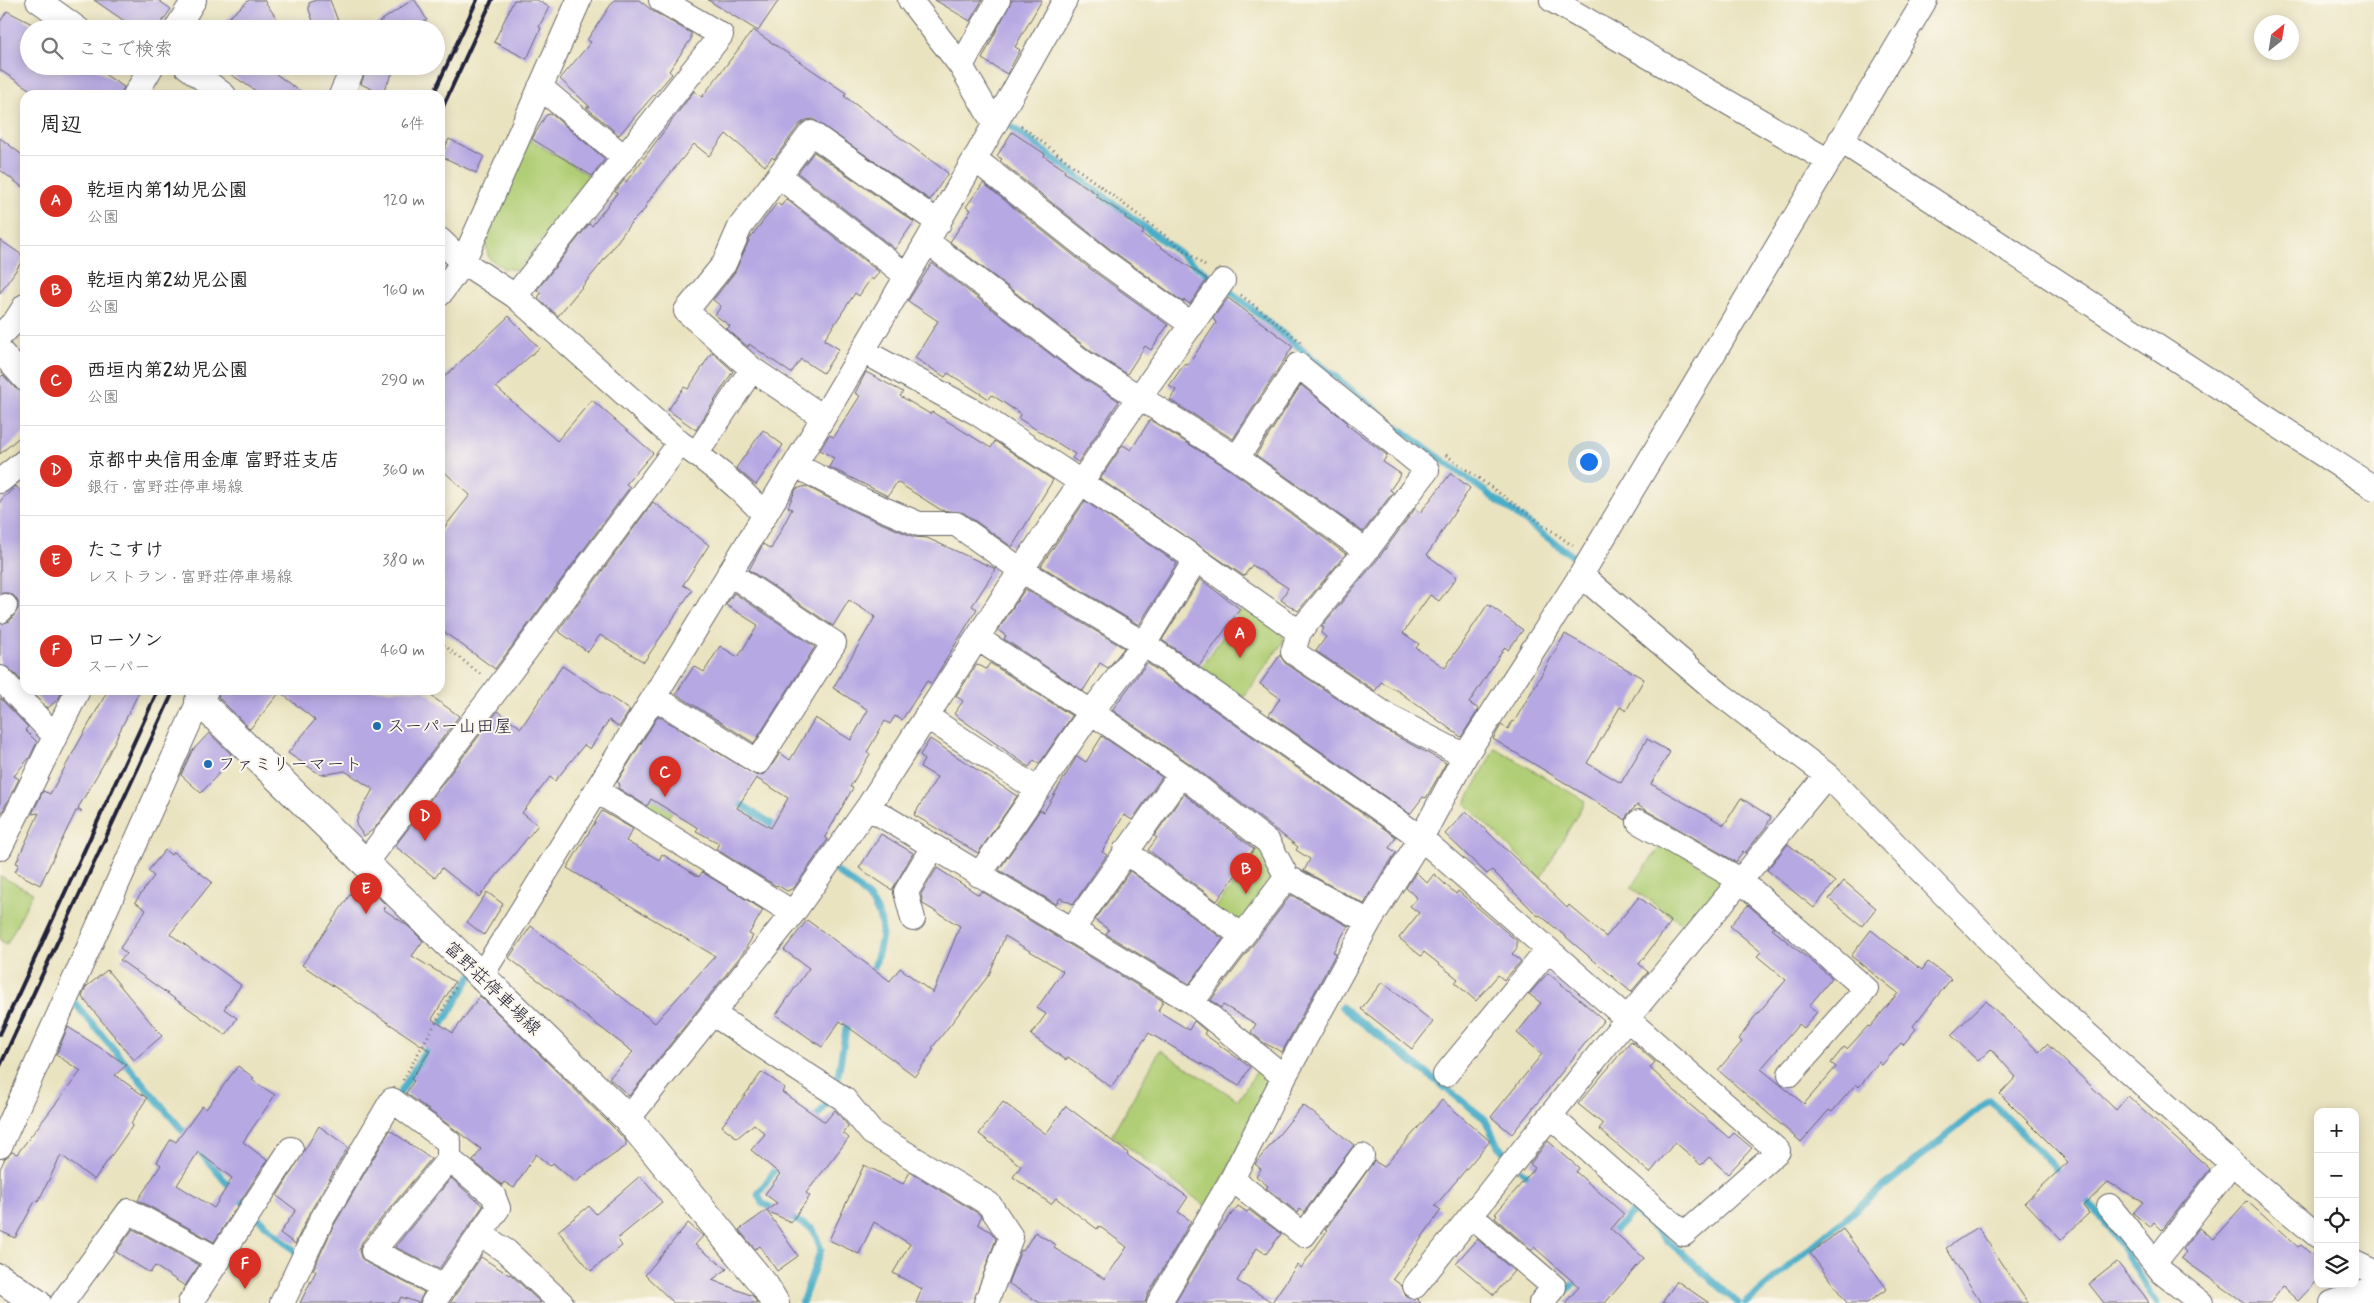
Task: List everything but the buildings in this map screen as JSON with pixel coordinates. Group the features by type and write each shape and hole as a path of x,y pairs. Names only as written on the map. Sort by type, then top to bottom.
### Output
{"main road":[{"name":"富野荘停車場線","path":"201,695 364,863 628,1119 765,1286 775,1303"},
{"path":"0,1278 37,1303"}],"street":[{"path":"38,0 66,20"},
{"path":"182,20 194,0"},
{"path":"445,287 463,262 579,0"},
{"path":"515,296 721,35 661,0"},
{"path":"910,0 999,119"},
{"path":"961,66 998,0"},
{"path":"475,970 597,790 730,573 757,507 795,465 814,411 862,351 976,160 1065,0"},
{"path":"1552,0 1828,160"},
{"path":"1159,1303 1232,1179 1284,1077 1369,922 1421,838 1465,756 1582,574 1925,0"},
{"path":"198,75 217,90"},
{"path":"343,90 350,75"},
{"path":"540,87 625,158"},
{"path":"814,411 752,369 686,311 724,264 740,227 811,133 933,233 1084,363 1140,396 1237,458 1366,551"},
{"path":"1840,140 2374,488"},
{"path":"976,160 1102,260 1192,325"},
{"path":"779,176 907,276"},
{"path":"445,245 463,262 515,296 757,507"},
{"path":"628,1119 793,913 868,807 1021,570 1082,484 1140,396 1221,284"},
{"path":"0,336 20,314"},
{"path":"0,351 20,373"},
{"path":"862,351 977,413 1196,559 1299,632"},
{"path":"1237,458 1298,365 1427,470 1366,551 1299,632 1293,652 1389,717 1465,756"},
{"path":"364,863 498,688 752,369"},
{"path":"0,481 20,464"},
{"path":"795,465 862,500 919,524 956,524 1021,570 1144,644 1421,838 1778,1151 1684,1234 1550,1116"},
{"path":"979,875 1091,712 1144,644 1196,559"},
{"path":"654,697 758,762 834,643 730,573"},
{"path":"1582,574 1720,694 1827,775 2043,995 2230,1162 2314,1233"},
{"path":"977,638 1091,712 1181,774 1268,842 1287,877 1369,922"},
{"path":"0,678 54,735"},
{"path":"1,843 75,695"},
{"path":"0,1146 201,695"},
{"path":"926,716 1038,790"},
{"path":"1071,930 1181,774"},
{"path":"1415,1286 1627,1019 1827,775"},
{"path":"597,790 793,913"},
{"path":"868,807 1192,1002 1284,1077"},
{"path":"1639,822 1740,880 1866,989 1790,1074"},
{"path":"913,919 906,892 932,847"},
{"path":"1125,852 1241,935"},
{"path":"1192,1002 1241,935 1287,877"},
{"path":"1445,1075 1548,950"},
{"path":"713,1014 844,1099 872,1133 989,1204 1011,1237 986,1303"},
{"path":"282,1303 322,1219 392,1100 449,1142 449,1159 373,1251 439,1295 482,1235 498,1208 493,1195 449,1159"},
{"path":"190,1303 291,1149"},
{"path":"1232,1179 1304,1235 1362,1156"},
{"path":"2155,1262 2227,1170 2230,1162"},
{"path":"2109,1206 2163,1273 2201,1303"},
{"path":"62,1303 129,1211 219,1260"},
{"path":"1471,1216 1554,1287 1541,1303"},
{"path":"482,1235 507,1252 562,1303"},
{"path":"2359,1265 2374,1272"},
{"path":"2332,1303 2374,1288"}],"path":[{"path":"999,119 1221,284"},
{"path":"445,646 498,688"},
{"path":"392,1100 475,970"}],"green space":[{"path":"529,139 592,177 517,270 503,268 489,258 485,241"},
{"path":"1246,604 1283,629 1283,642 1240,703 1197,673"},
{"path":"1495,748 1585,801 1541,878 1465,804"},
{"path":"663,772 687,787 666,821 642,806"},
{"path":"1663,842 1728,883 1690,929 1631,888"},
{"path":"1261,845 1277,879 1241,928 1215,909"},
{"path":"0,876 33,893 7,944 0,940"},
{"path":"1160,1050 1238,1100 1261,1065 1277,1074 1208,1208 1112,1135"}],"waterway":[{"path":"1012,127 1236,296 1392,423 1582,563"},
{"path":"732,801 742,805 780,829"},
{"path":"836,871 860,889 873,903 881,921 881,942 872,976"},
{"path":"437,1033 471,976"},
{"path":"73,1001 189,1138"},
{"path":"1342,1007 1485,1119 1498,1146 1507,1155"},
{"path":"836,1087 848,1018"},
{"path":"400,1093 431,1042"},
{"path":"1746,1303 1855,1210 1990,1100 2064,1177"},
{"path":"811,1123 826,1105"},
{"path":"200,1152 242,1201"},
{"path":"780,1163 758,1194 762,1203 813,1229 821,1249 802,1303"},
{"path":"1522,1171 1533,1181"},
{"path":"2082,1195 2113,1233 2157,1303"},
{"path":"1609,1237 1634,1211 1738,1303"},
{"path":"257,1217 296,1252"},
{"path":"1568,1289 1580,1277"}],"railway":[{"path":"445,69 477,0"},
{"path":"445,102 492,0"},
{"path":"435,90 442,75"},
{"path":"0,1034 156,695"},
{"path":"0,1066 172,695"}],"place":[{"name":"乾垣内第1幼児公園","path":"1240,658"},
{"name":"スーパー山田屋","path":"377,726"},
{"name":"ファミリーマート","path":"208,764"},
{"name":"西垣内第2幼児公園","path":"665,797"},
{"name":"京都中央信用金庫 富野荘支店","path":"425,841"},
{"name":"乾垣内第2幼児公園","path":"1246,894"},
{"name":"たこすけ","path":"366,914"},
{"name":"ローソン","path":"245,1289"}]}
